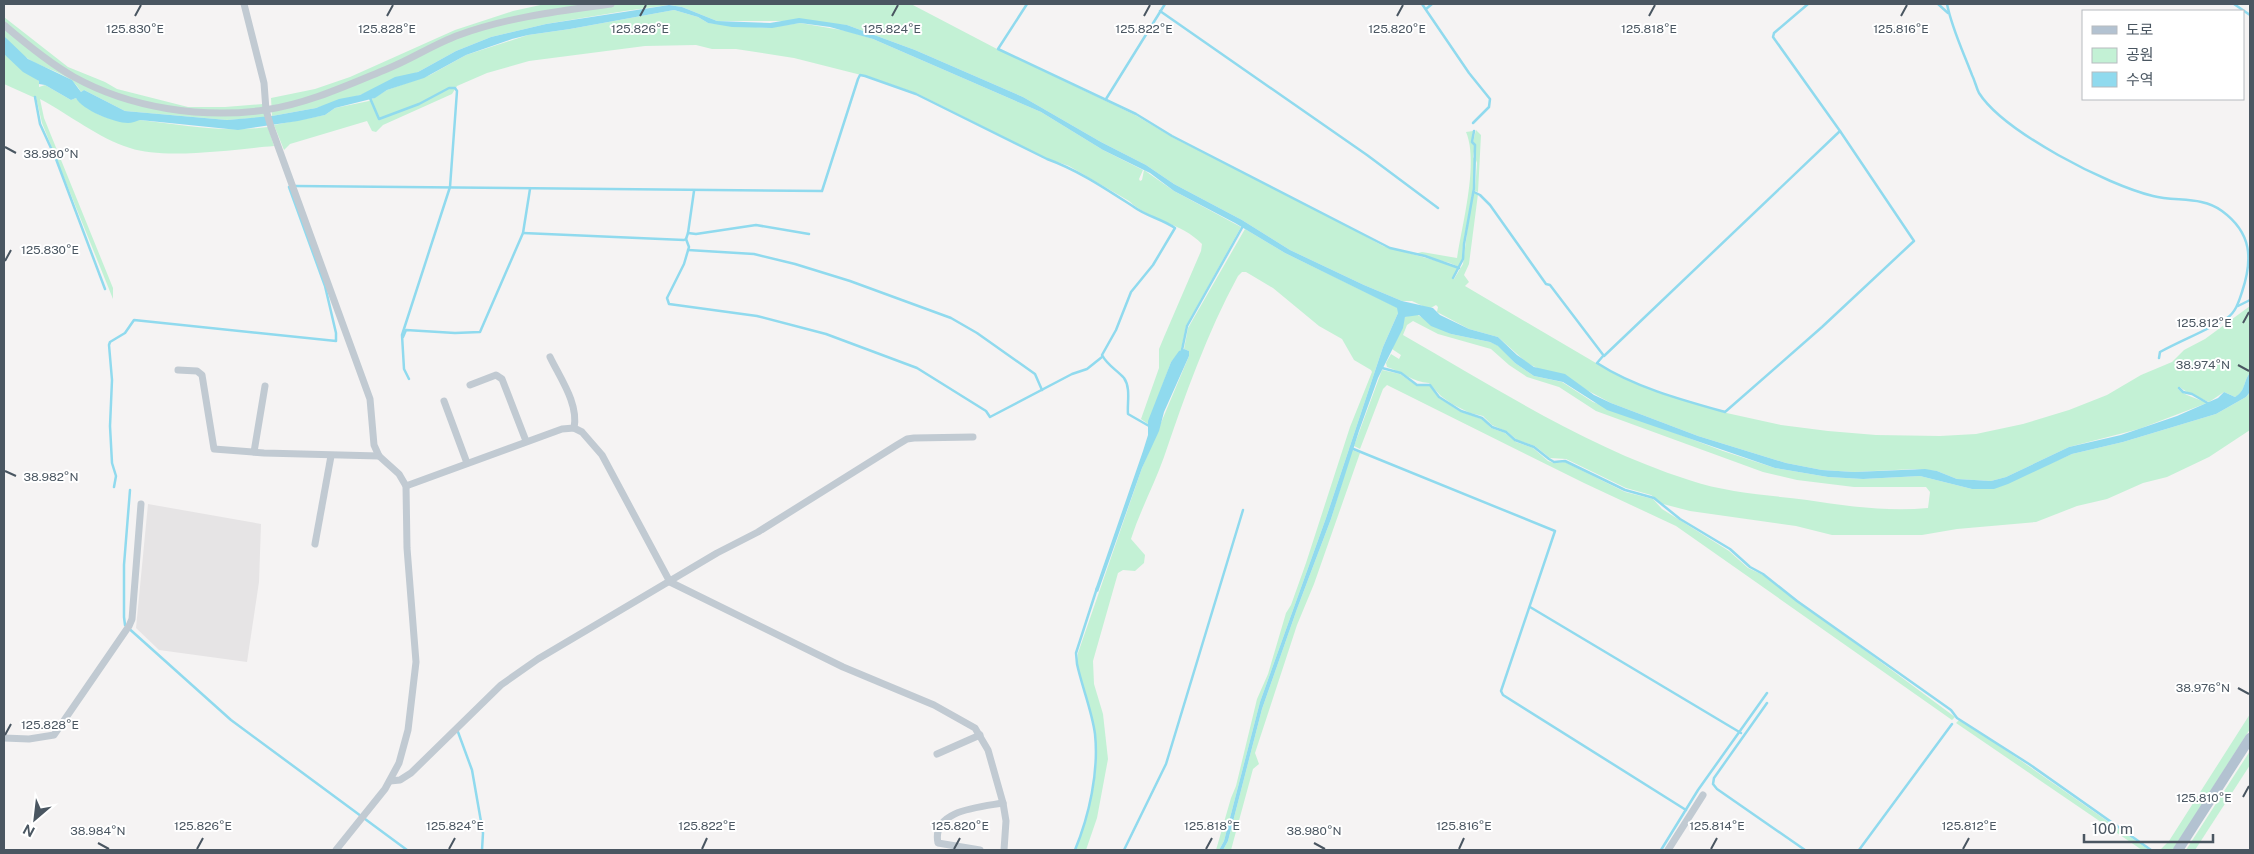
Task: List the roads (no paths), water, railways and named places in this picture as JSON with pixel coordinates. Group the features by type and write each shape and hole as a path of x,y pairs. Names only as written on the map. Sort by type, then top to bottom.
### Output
{"main road":[{"path":"2178,850 2250,738"}],"street":[{"path":"244,4 264,83 267,113 271,127 370,399 374,445 379,456 399,474 406,486 408,548 416,662 408,730 398,763 390,781 363,818 336,850"},
{"path":"4,25 20,39 74,77 118,96 172,109 200,112 267,113 388,69 460,35 539,13 611,4"},
{"path":"550,357 573,405 576,420 574,428"},
{"path":"178,370 198,371 202,376 214,449 331,456 379,456"},
{"path":"470,385 496,375 502,380 526,441"},
{"path":"254,452 265,386"},
{"path":"444,401 467,463"},
{"path":"406,486 562,428 574,428 582,432 602,455 670,582 843,667 934,705 975,728 988,750 1002,803 1006,821 1004,850"},
{"path":"390,781 400,780 412,773 496,690 517,673 717,553 758,532 907,439 973,437"},
{"path":"315,544 331,456"},
{"path":"4,738 29,739 54,735 128,628 132,619 141,504"},
{"path":"937,754 980,735"},
{"path":"1668,850 1703,795"},
{"path":"980,850 938,843 936,837 939,826 947,818 964,811 1002,803"}],"water":[{"path":"669,5 682,7 717,21 770,23 799,18 847,25 915,50 1023,97 1101,142 1146,165 1174,184 1242,220 1290,250 1402,301 1433,308 1440,315 1469,329 1498,337 1517,355 1534,367 1565,374 1594,395 1611,403 1698,436 1786,463 1822,470 1854,472 1925,469 1937,471 1957,479 1991,481 2006,477 2069,447 2121,435 2177,416 2218,398 2224,392 2235,397 2243,389 2250,373 2250,392 2246,397 2216,414 2123,442 2072,454 1994,489 1972,489 1920,476 1863,479 1828,477 1775,468 1607,410 1563,382 1534,376 1515,363 1498,346 1490,342 1451,334 1431,326 1419,315 1405,317 1403,328 1378,378 1359,431 1331,519 1262,709 1228,841 1223,850 1219,850 1224,841 1260,702 1326,518 1383,347 1398,313 1397,308 1285,253 1235,223 1174,191 1150,173 1103,150 1041,112 873,39 830,27 800,23 772,28 732,27 708,23 698,17 674,10 528,35 466,55 424,78 387,90 375,98 335,108 325,115 238,130 140,120 128,123 107,118 85,107 76,98 71,100 45,85 39,84 39,81 23,72 4,54 4,36 28,59 72,80 81,92 84,90 125,111 227,120 272,116 316,108 339,99 360,95 395,77 418,72 456,51 491,37 546,24"},
{"path":"1184,349 1189,351 1189,356 1142,468 1098,592 1095,590 1148,435 1148,421 1171,362 1179,351"}],"waterway":[{"path":"1027,4 998,49 1136,114 1172,136 1390,248 1425,256 1459,268"},
{"path":"1106,99 1165,4"},
{"path":"1422,4 1469,73 1490,99 1489,107 1473,123"},
{"path":"1426,9 1432,4"},
{"path":"1603,356 1597,363 1611,372 1659,392 1725,412 1822,327 1914,241 1840,131 1773,37 1774,33 1808,4"},
{"path":"1938,4 1948,13"},
{"path":"1947,4 1955,31 1979,93 2010,124 2058,155 2110,181 2153,196 2206,203 2222,211 2239,228 2247,247 2248,269 2235,310 2230,316 2219,323 2160,352 2159,358"},
{"path":"2234,4 2243,10"},
{"path":"1160,11 1367,155 1438,208"},
{"path":"2244,11 2250,15"},
{"path":"295,186 822,191 858,79 860,75 865,76 916,94 1081,174 1139,210 1175,228 1153,265 1131,292 1116,330 1102,355 1126,382 1128,414 1149,426"},
{"path":"370,98 379,119 419,104 449,88 455,88 457,91 450,187 402,335 404,369 409,379"},
{"path":"35,97 40,124 56,159 105,289"},
{"path":"1453,278 1463,259 1474,188 1475,145 1472,142 1474,131"},
{"path":"1474,192 1490,205 1546,284 1550,285 1604,356 1840,131"},
{"path":"114,487 116,476 112,463 110,426 112,380 109,345 110,342 125,333 134,320 336,341 336,333 325,286 289,187"},
{"path":"403,337 406,330 455,333 480,332 523,233 530,189"},
{"path":"523,233 684,240 688,233 694,191"},
{"path":"688,233 696,234 756,225 809,234"},
{"path":"1182,350 1187,326 1243,226"},
{"path":"686,239 689,247 684,264 667,298 669,304 757,316 826,334 917,368 986,411 990,417 1072,374 1087,369 1102,357"},
{"path":"688,250 754,254 795,264 850,281 951,318 977,333 1035,374 1042,390"},
{"path":"2238,306 2250,300"},
{"path":"1382,368 1401,373 1417,385 1430,385 1439,397 1461,411 1482,418 1492,427 1506,432 1515,440 1534,447 1554,462 1565,461 1625,490 1654,498 1680,519 1730,549 1750,567 1763,574 1797,601 1951,710 1957,718 2029,764 2151,850"},
{"path":"2179,388 2183,392 2192,394 2211,405"},
{"path":"1351,448 1555,531 1501,691 1503,695 1686,810"},
{"path":"130,490 124,565 125,625 231,720 407,850"},
{"path":"1124,850 1166,764 1243,510"},
{"path":"1075,850 1089,808 1096,763 1094,725 1079,673 1076,653 1097,588"},
{"path":"1530,607 1741,733"},
{"path":"1661,850 1698,790 1767,693"},
{"path":"1767,703 1714,778 1713,784 1717,789 1805,850"},
{"path":"1859,850 1952,724"},
{"path":"458,732 472,770 483,833 482,850"}]}
